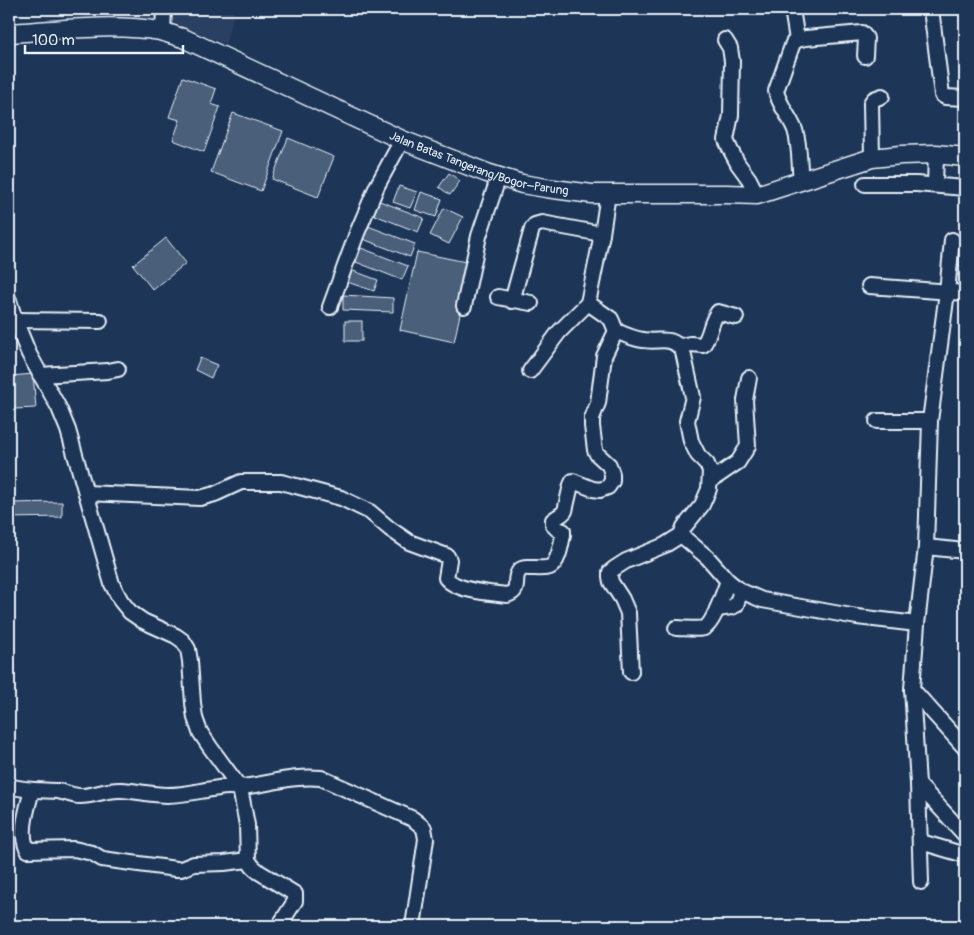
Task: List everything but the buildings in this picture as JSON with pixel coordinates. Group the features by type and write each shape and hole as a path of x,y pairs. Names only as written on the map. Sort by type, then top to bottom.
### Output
{"main road":[{"name":"Jalan Batas Tangerang/Bogor–Parung","path":"9,33 113,28 163,32 183,38 402,140 522,184 592,194 757,195 872,158 936,154 965,157"}],"street":[{"path":"163,32 164,9"},
{"path":"792,9 797,40"},
{"path":"931,9 942,95 965,98"},
{"path":"801,180 797,137 776,91 793,43 797,40 862,33 866,38 865,56"},
{"path":"725,40 730,48 732,61 732,115 726,140 757,195"},
{"path":"872,158 870,103 882,96"},
{"path":"330,307 357,233 377,186 402,140"},
{"path":"934,185 936,154"},
{"path":"464,306 479,236 499,176"},
{"path":"865,184 934,185 965,188"},
{"path":"530,371 559,332 588,303 608,194"},
{"path":"512,301 532,229 535,225 542,223 602,234"},
{"path":"922,882 912,689 926,548 930,421 952,240"},
{"path":"869,286 965,293"},
{"path":"498,297 531,304"},
{"path":"9,300 15,320 30,354 59,408 68,430 112,584 120,601 130,612 143,621 183,641 188,649 195,718 200,732 210,748 240,788 247,825 248,860 259,872 295,894 295,901 279,926"},
{"path":"588,303 611,320 616,331 643,340 669,340 680,346 693,397 687,421 691,441 698,455 707,464 710,472 709,489 702,505 684,527 681,535 665,545 626,561 610,572 611,582 628,613 631,672"},
{"path":"680,346 690,344 703,345 718,312 736,317"},
{"path":"15,320 100,321"},
{"path":"86,493 200,498 215,494 241,482 281,482 341,498 370,512 409,542 447,556 449,560 446,578 455,585 507,596 512,594 516,587 520,570 552,566 563,535 563,531 553,525 553,520 565,511 573,481 596,490 606,489 610,484 611,469 595,450 592,418 598,403 604,356 616,331"},
{"path":"40,375 118,369"},
{"path":"710,481 738,462 748,446 745,400 749,378"},
{"path":"877,421 930,421"},
{"path":"681,535 708,558 728,581 740,591 762,600 857,617 917,624"},
{"path":"926,548 965,551"},
{"path":"676,628 705,628 711,621 728,581"},
{"path":"717,608 736,605 740,591"},
{"path":"912,689 965,748"},
{"path":"9,786 32,790 60,791 80,796 121,790 166,795 184,794 221,787 240,788 296,778 321,778 412,819 424,828 426,839 413,926"},
{"path":"918,784 965,835"},
{"path":"32,790 24,830 25,845 28,850 74,849 92,853 102,859 176,869 194,864 248,860"},
{"path":"921,842 965,855"}],"shaded area":[{"path":"122,9 235,9 225,44 175,23 122,15"}]}
